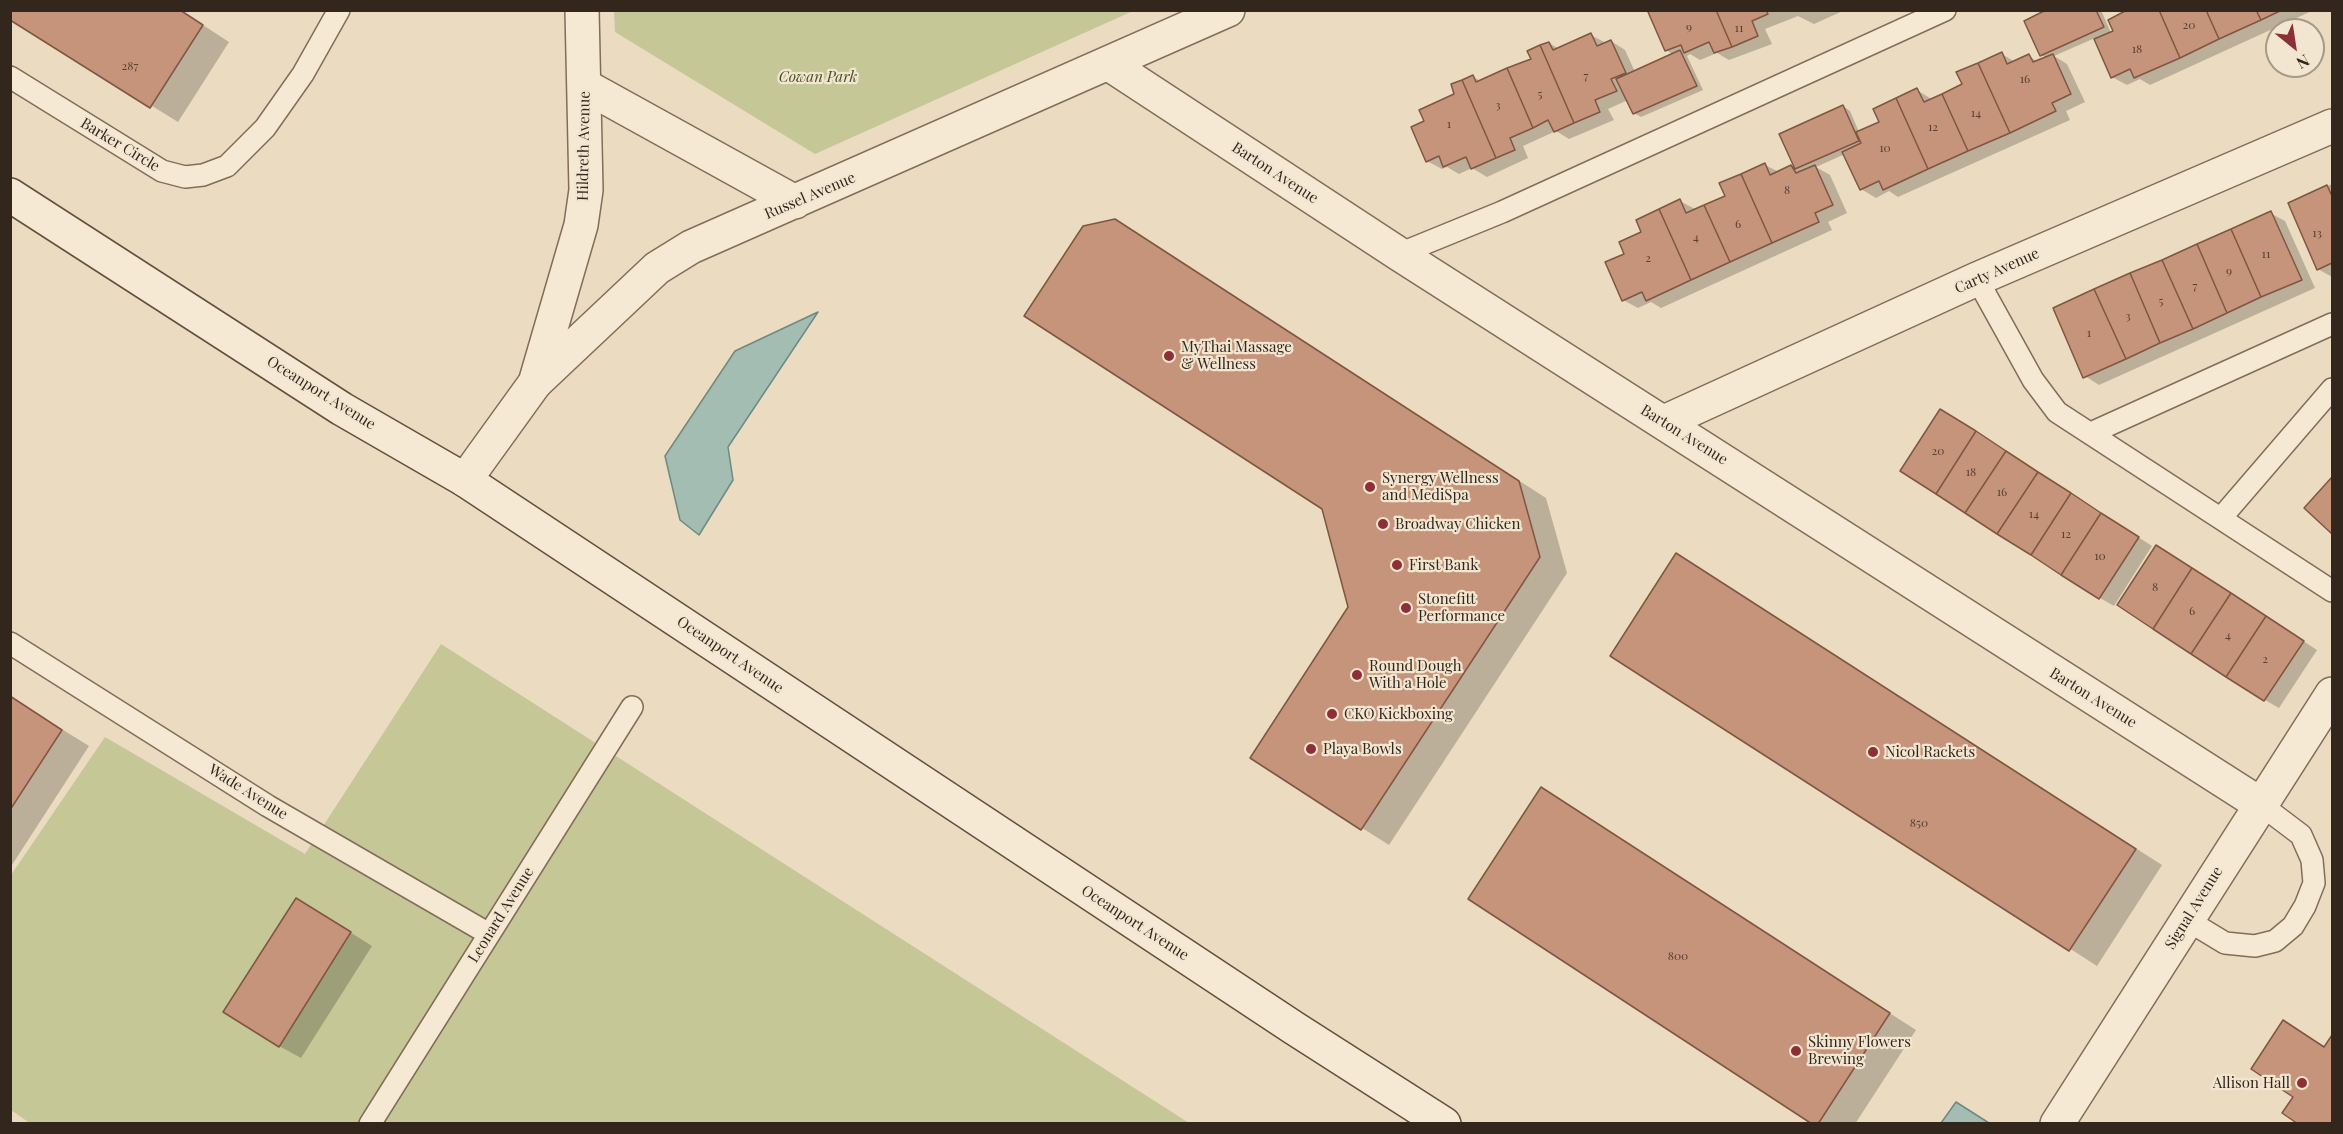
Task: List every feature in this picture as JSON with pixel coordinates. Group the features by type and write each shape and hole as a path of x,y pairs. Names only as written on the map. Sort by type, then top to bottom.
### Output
{"street":[{"name":"Hildreth Avenue","path":"535,383 581,225 586,190 582,10"},
{"name":"Russel Avenue","path":"465,480 535,383 657,268 691,247 1228,10"},
{"name":"Barton Avenue","path":"1109,63 1399,254 2260,804"},
{"path":"585,86 795,202"},
{"name":"Carty Avenue","path":"1664,422 1977,279 2332,126"},
{"name":"Oceanport Avenue","path":"10,195 342,409 465,480 1284,1022 1444,1124"},
{"name":"Signal Avenue","path":"2057,1124 2332,694"}],"lane":[{"name":"Barker Circle","path":"10,77 162,171 186,177 203,175 227,166 265,128 303,74 339,10"},
{"path":"1399,254 1502,212 1945,10"},
{"path":"1977,279 2033,380 2057,412 2332,591"},
{"path":"2091,433 2332,324"},
{"path":"2221,518 2332,389"},
{"name":"Wade Avenue","path":"10,643 268,806 489,934"},
{"name":"Leonard Avenue","path":"370,1124 632,707"},
{"path":"2187,920 2225,944 2255,946 2275,941 2293,926 2306,906 2314,883 2312,860 2301,835 2260,804"}],"green space":[{"name":"Cowan Park","path":"614,10 1133,11 815,154 615,32"},
{"path":"441,644 1189,1123 31,1124 11,1110 11,875 105,737 305,854"}],"shaded area":[{"path":"818,312 728,447 733,480 699,535 680,520 665,456 735,351"},
{"path":"1956,1102 1989,1123 1941,1123"}],"building":[{"path":"10,10 180,10 203,25 150,108 10,20"},
{"path":"1653,10 1716,10 1732,47 1714,53 1709,42 1684,53 1681,45 1665,51 1648,12"},
{"path":"1716,10 1766,10 1768,14 1752,21 1758,36 1732,47"},
{"path":"2046,10 2096,10 2104,27 2040,56 2024,21"},
{"path":"2127,10 2159,10 2180,58 2134,78 2130,69 2111,78 2094,39 2113,31 2108,20"},
{"path":"2159,10 2206,10 2219,39 2180,58"},
{"path":"2206,10 2256,10 2261,20 2219,39"},
{"path":"2256,10 2282,10 2265,18 2261,20"},
{"path":"1591,33 1597,46 1611,40 1626,73 1611,79 1617,91 1595,100 1600,112 1574,123 1540,45 1549,42 1553,50"},
{"path":"1540,45 1574,123 1554,132 1548,120 1533,128 1507,68 1531,59 1527,51"},
{"path":"1680,50 1697,86 1633,114 1616,79"},
{"path":"2002,52 2007,64 2029,54 2033,62 2053,54 2071,94 2052,103 2056,111 2010,133 1978,63"},
{"path":"1978,63 2010,133 1968,151 1942,94 1962,84 1956,72"},
{"path":"1507,68 1533,128 1510,138 1515,150 1496,158 1462,80 1473,75 1476,82"},
{"path":"1462,80 1496,158 1471,169 1466,157 1443,167 1439,156 1426,162 1411,127 1424,121 1419,110 1454,94 1451,84"},
{"path":"1917,88 1924,102 1942,94 1968,151 1928,169 1896,98"},
{"path":"1896,98 1928,169 1883,190 1879,181 1860,190 1842,152 1861,143 1856,132 1879,122 1873,109"},
{"path":"1843,105 1859,141 1795,169 1779,134"},
{"path":"1765,163 1770,175 1791,165 1796,173 1815,165 1833,205 1815,213 1819,222 1772,243 1741,174"},
{"path":"1741,174 1772,243 1730,262 1704,205 1725,196 1719,183"},
{"path":"2327,185 2332,196 2332,263 2317,270 2288,203"},
{"path":"1680,199 1686,213 1704,205 1730,262 1691,280 1659,209"},
{"path":"1659,209 1691,280 1646,301 1642,292 1622,301 1605,262 1624,254 1619,242 1641,232 1636,220"},
{"path":"2271,211 2302,280 2261,297 2231,229"},
{"path":"1115,219 1519,481 1540,557 1361,830 1250,758 1348,607 1322,509 1024,316 1083,226"},
{"path":"2231,229 2261,297 2227,313 2197,244"},
{"path":"2197,244 2227,313 2193,329 2162,260"},
{"path":"2162,260 2193,329 2160,343 2130,273"},
{"path":"2130,273 2160,343 2126,359 2094,289"},
{"path":"2094,289 2126,359 2083,378 2053,308"},
{"path":"1940,409 1976,431 1936,494 1900,471"},
{"path":"1976,431 2006,451 1965,513 1936,494"},
{"path":"2006,451 2038,472 1997,534 1965,513"},
{"path":"2038,472 2071,493 2031,555 1997,534"},
{"path":"2332,477 2332,534 2304,508"},
{"path":"2071,493 2101,513 2061,575 2031,555"},
{"path":"2101,513 2139,537 2099,599 2061,575"},
{"path":"2156,545 2192,568 2153,629 2117,605"},
{"name":"Nicol Rackets","path":"1676,553 2136,849 2069,951 1610,656"},
{"path":"2192,568 2231,593 2191,654 2153,629"},
{"path":"2231,593 2266,616 2226,677 2191,654"},
{"path":"2266,616 2304,641 2264,701 2226,677"},
{"path":"10,696 62,730 10,810"},
{"path":"1541,787 1890,1013 1818,1124 1812,1124 1468,899"},
{"path":"296,898 351,932 279,1047 223,1012"},
{"name":"Allison Hall","path":"2283,1020 2324,1047 2332,1035 2332,1124 2298,1124 2282,1113 2293,1097 2251,1069"}],"place":[{"name":"MyThai Massage & Wellness","path":"1169,356"},
{"name":"Synergy Wellness and MediSpa","path":"1370,487"},
{"name":"Broadway Chicken","path":"1383,524"},
{"name":"First Bank","path":"1397,565"},
{"name":"Stonefitt Performance","path":"1406,608"},
{"name":"Round Dough With a Hole","path":"1357,675"},
{"name":"CKO Kickboxing","path":"1332,714"},
{"name":"Playa Bowls","path":"1311,749"},
{"name":"Nicol Rackets","path":"1873,752"},
{"name":"Skinny Flowers Brewing","path":"1796,1051"},
{"name":"Allison Hall","path":"2302,1083"}]}
